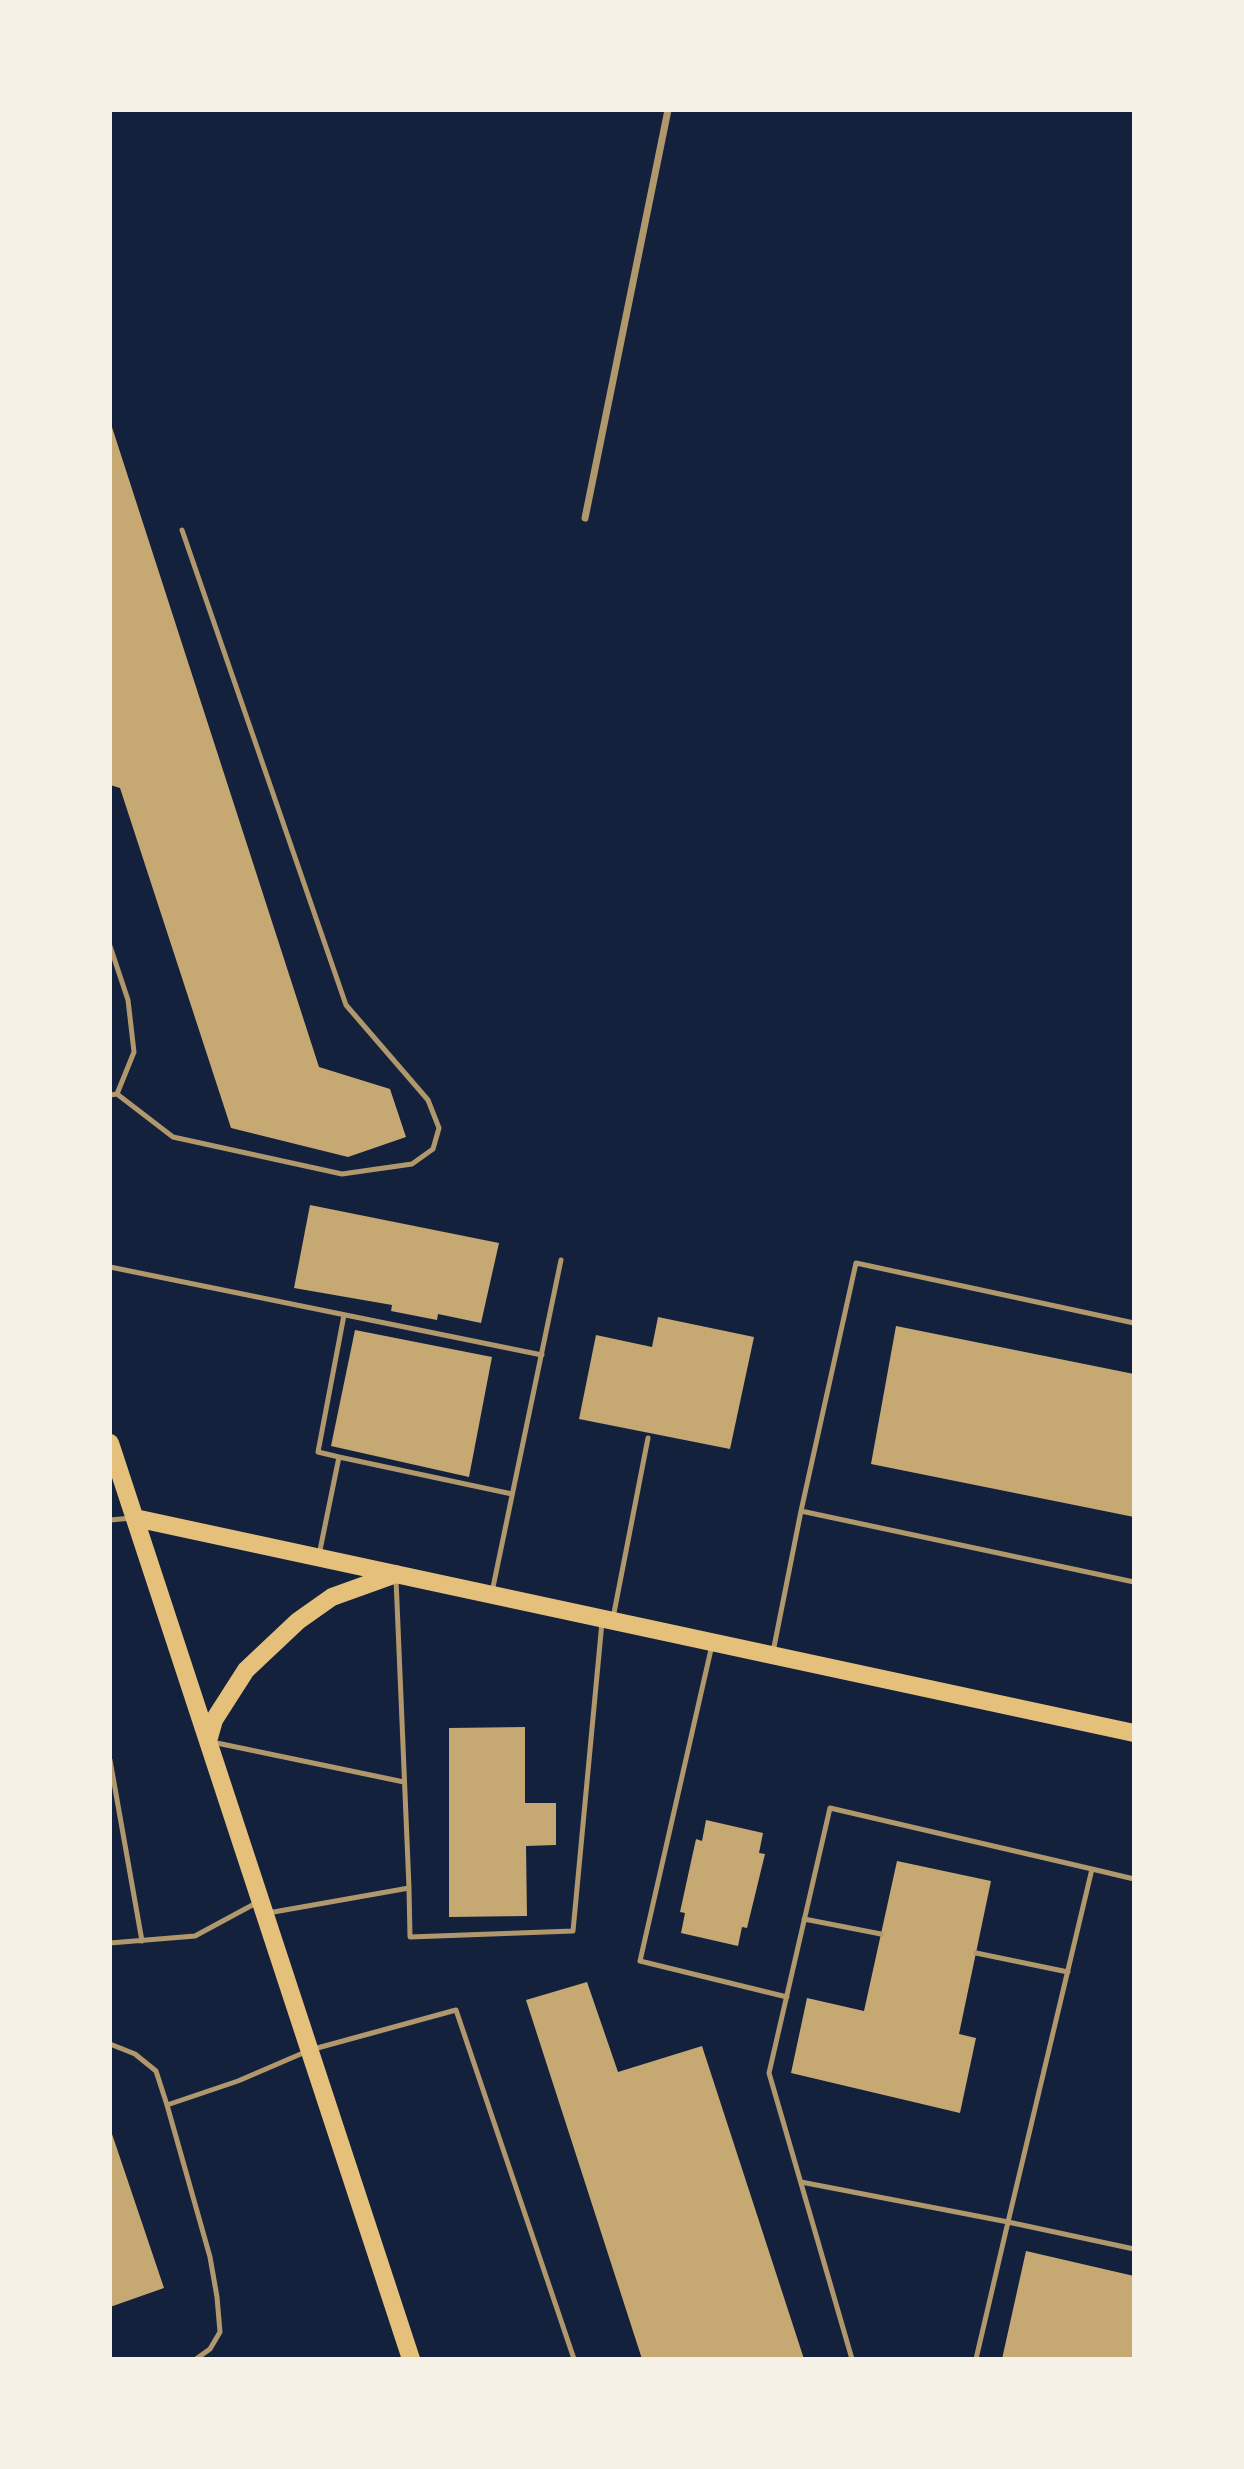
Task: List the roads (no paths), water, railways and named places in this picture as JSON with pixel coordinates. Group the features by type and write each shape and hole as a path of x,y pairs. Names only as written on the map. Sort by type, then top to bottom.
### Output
{"main road":[{"path":"110,1443 411,2359"},
{"path":"135,1518 1134,1733"},
{"path":"208,1741 214,1720 246,1670 298,1621 332,1597 396,1574"}],"street":[{"path":"585,518 668,110"}],"lane":[{"path":"110,946 128,1000 134,1052 114,1095 173,1137 342,1174 412,1164 433,1149 439,1128 428,1100 346,1005 182,530"},
{"path":"491,1595 561,1260"},
{"path":"773,1656 801,1511 856,1263 1134,1323"},
{"path":"110,1267 542,1355"},
{"path":"344,1315 318,1452 512,1494"},
{"path":"396,1574 410,1937 573,1930 608,1620 648,1438"},
{"path":"319,1558 339,1457"},
{"path":"801,1511 1134,1582"},
{"path":"110,1520 135,1518"},
{"path":"712,1642 640,1961 787,1997"},
{"path":"208,1741 404,1782"},
{"path":"110,1760 142,1941"},
{"path":"852,2359 769,2073 830,1808 1134,1879"},
{"path":"976,2359 1092,1869"},
{"path":"110,1943 195,1936 263,1907 409,1888"},
{"path":"804,1919 881,1934"},
{"path":"976,1953 1068,1972"},
{"path":"167,2105 238,2081 310,2050 456,2010 574,2359"},
{"path":"110,2044 135,2054 156,2071 210,2257 220,2332 210,2349 196,2359"},
{"path":"801,2182 1134,2249"}]}
